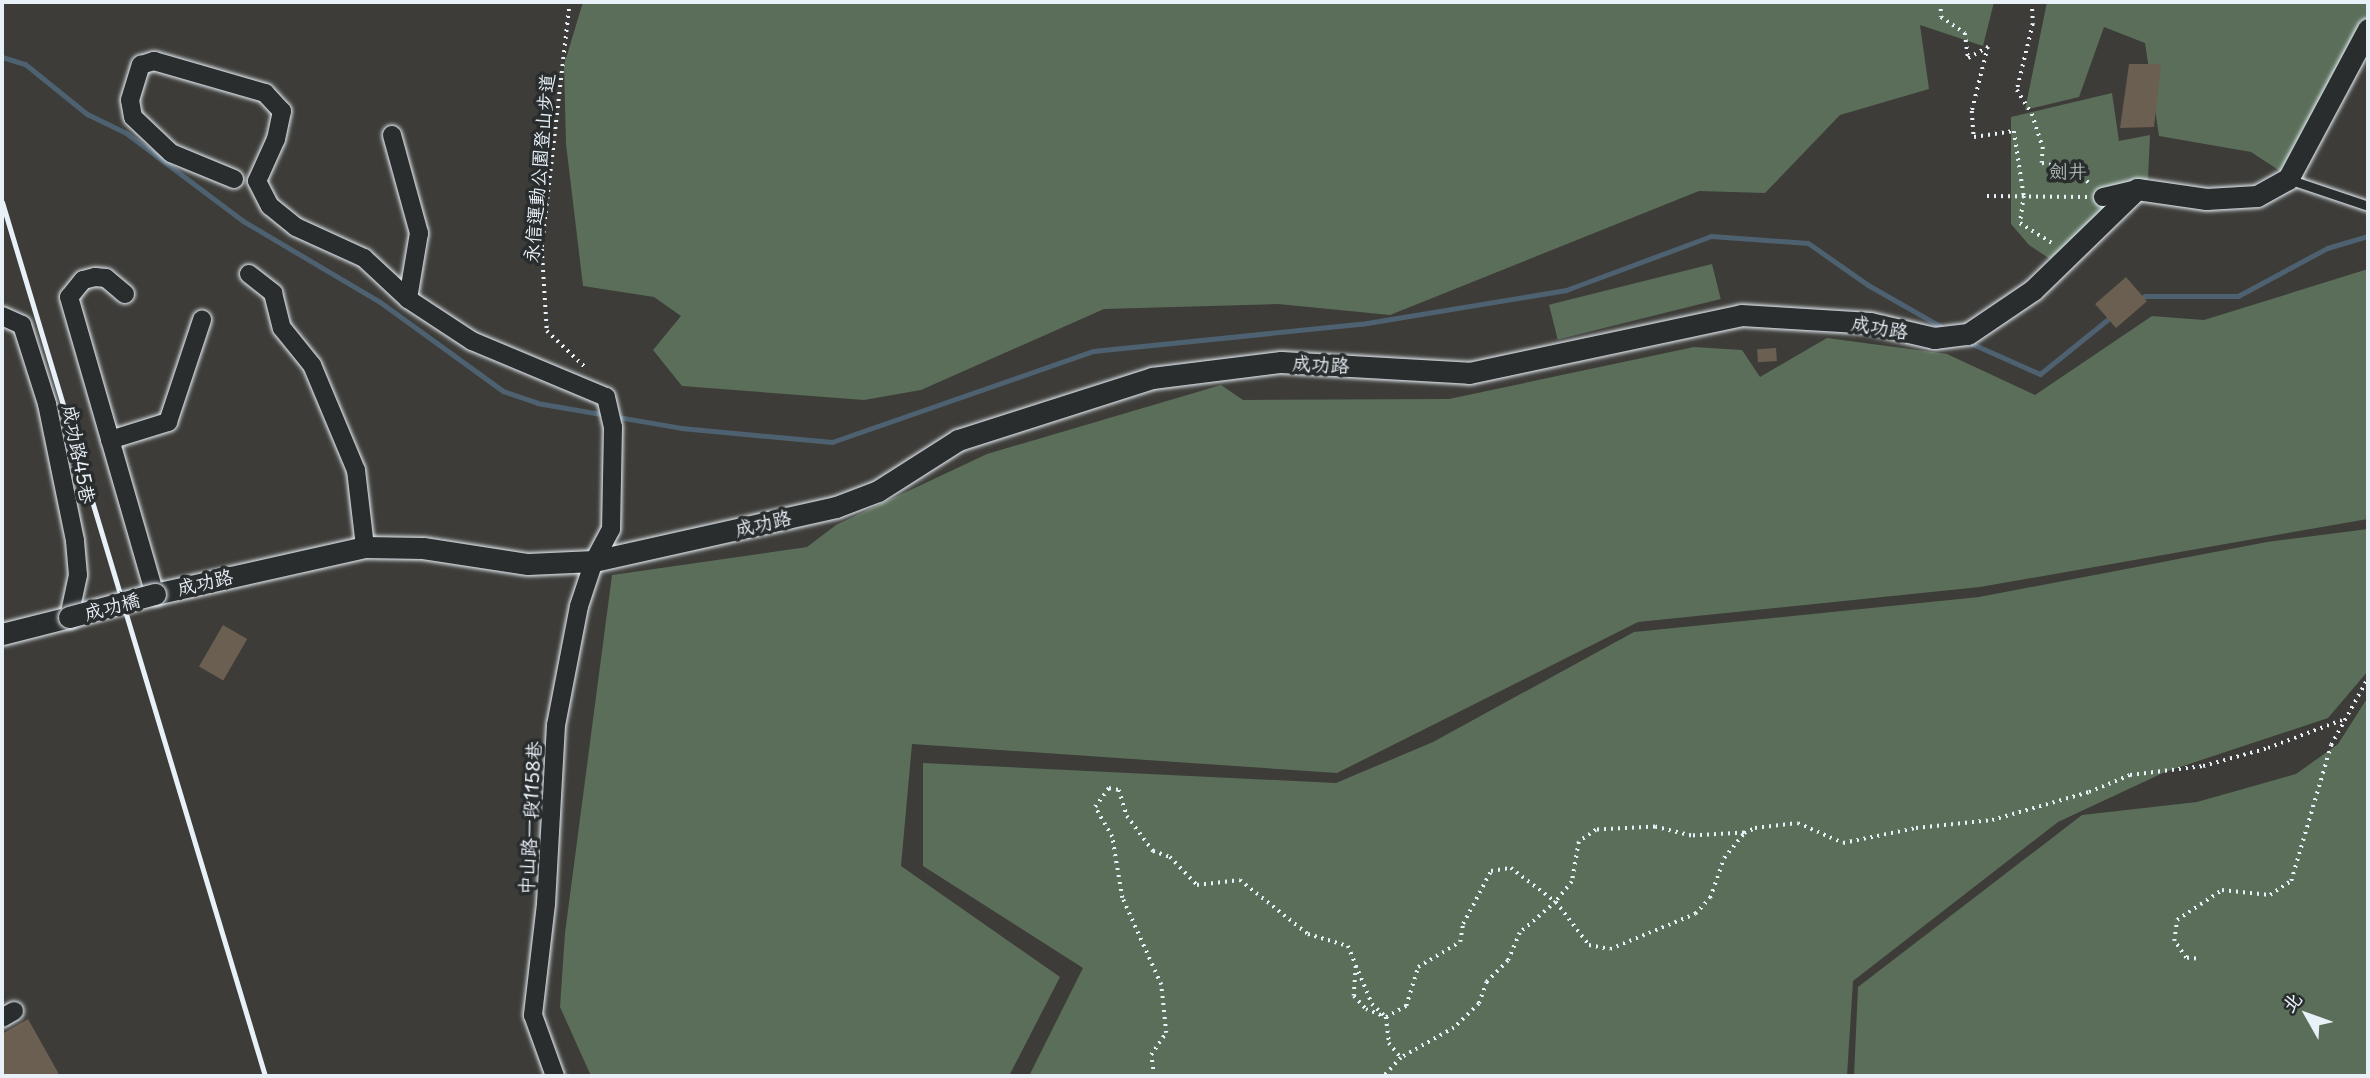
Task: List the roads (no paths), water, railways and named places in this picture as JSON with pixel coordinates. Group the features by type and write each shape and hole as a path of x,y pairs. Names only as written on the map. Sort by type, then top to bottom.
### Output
{"street":[{"path":"2096,194 2137,189 2206,198 2257,196 2288,179 2368,29"},
{"path":"234,179 172,153 133,117 130,100 141,65 154,61 265,93 282,111 276,139 257,181 270,206 296,227 364,258 408,299"},
{"path":"392,135 419,233 408,299"},
{"name":"成功路","path":"155,594 365,547 423,548 528,564 594,561 836,507 878,491 958,440 1152,378 1281,362 1469,373 1741,316 1870,323 1946,336 1968,334 2033,290 2137,189"},
{"path":"249,274 273,293 282,328 312,365 356,470 365,547"},
{"path":"125,295 106,278 95,277 83,280 69,298 155,594"},
{"name":"中山路一段1158巷","path":"408,299 472,341 609,409 611,529 594,561 579,606 556,725 546,904 533,1015 555,1076"},
{"name":"成功路45巷","path":"2,316 22,325 47,404 75,541 78,575 69,617"},
{"path":"110,440 167,422 202,320"},
{"name":"成功橋","path":"69,617 155,594"},
{"path":"2,634 69,617"}],"lane":[{"path":"2288,179 2368,206"}],"waterway":[{"path":"2,57 25,64 87,114 126,133 243,221 380,302 503,391 537,403 681,428 832,442 1093,351 1361,324 1566,290 1711,236 1808,243 1868,285 1947,330"},
{"path":"2138,300 2145,296 2238,296 2327,248 2368,236"},
{"path":"1968,342 2040,374 2112,316"}],"railway":[{"path":"2,202 265,1076"}],"park label":[{"name":"劍井","path":"2068,171"}]}
